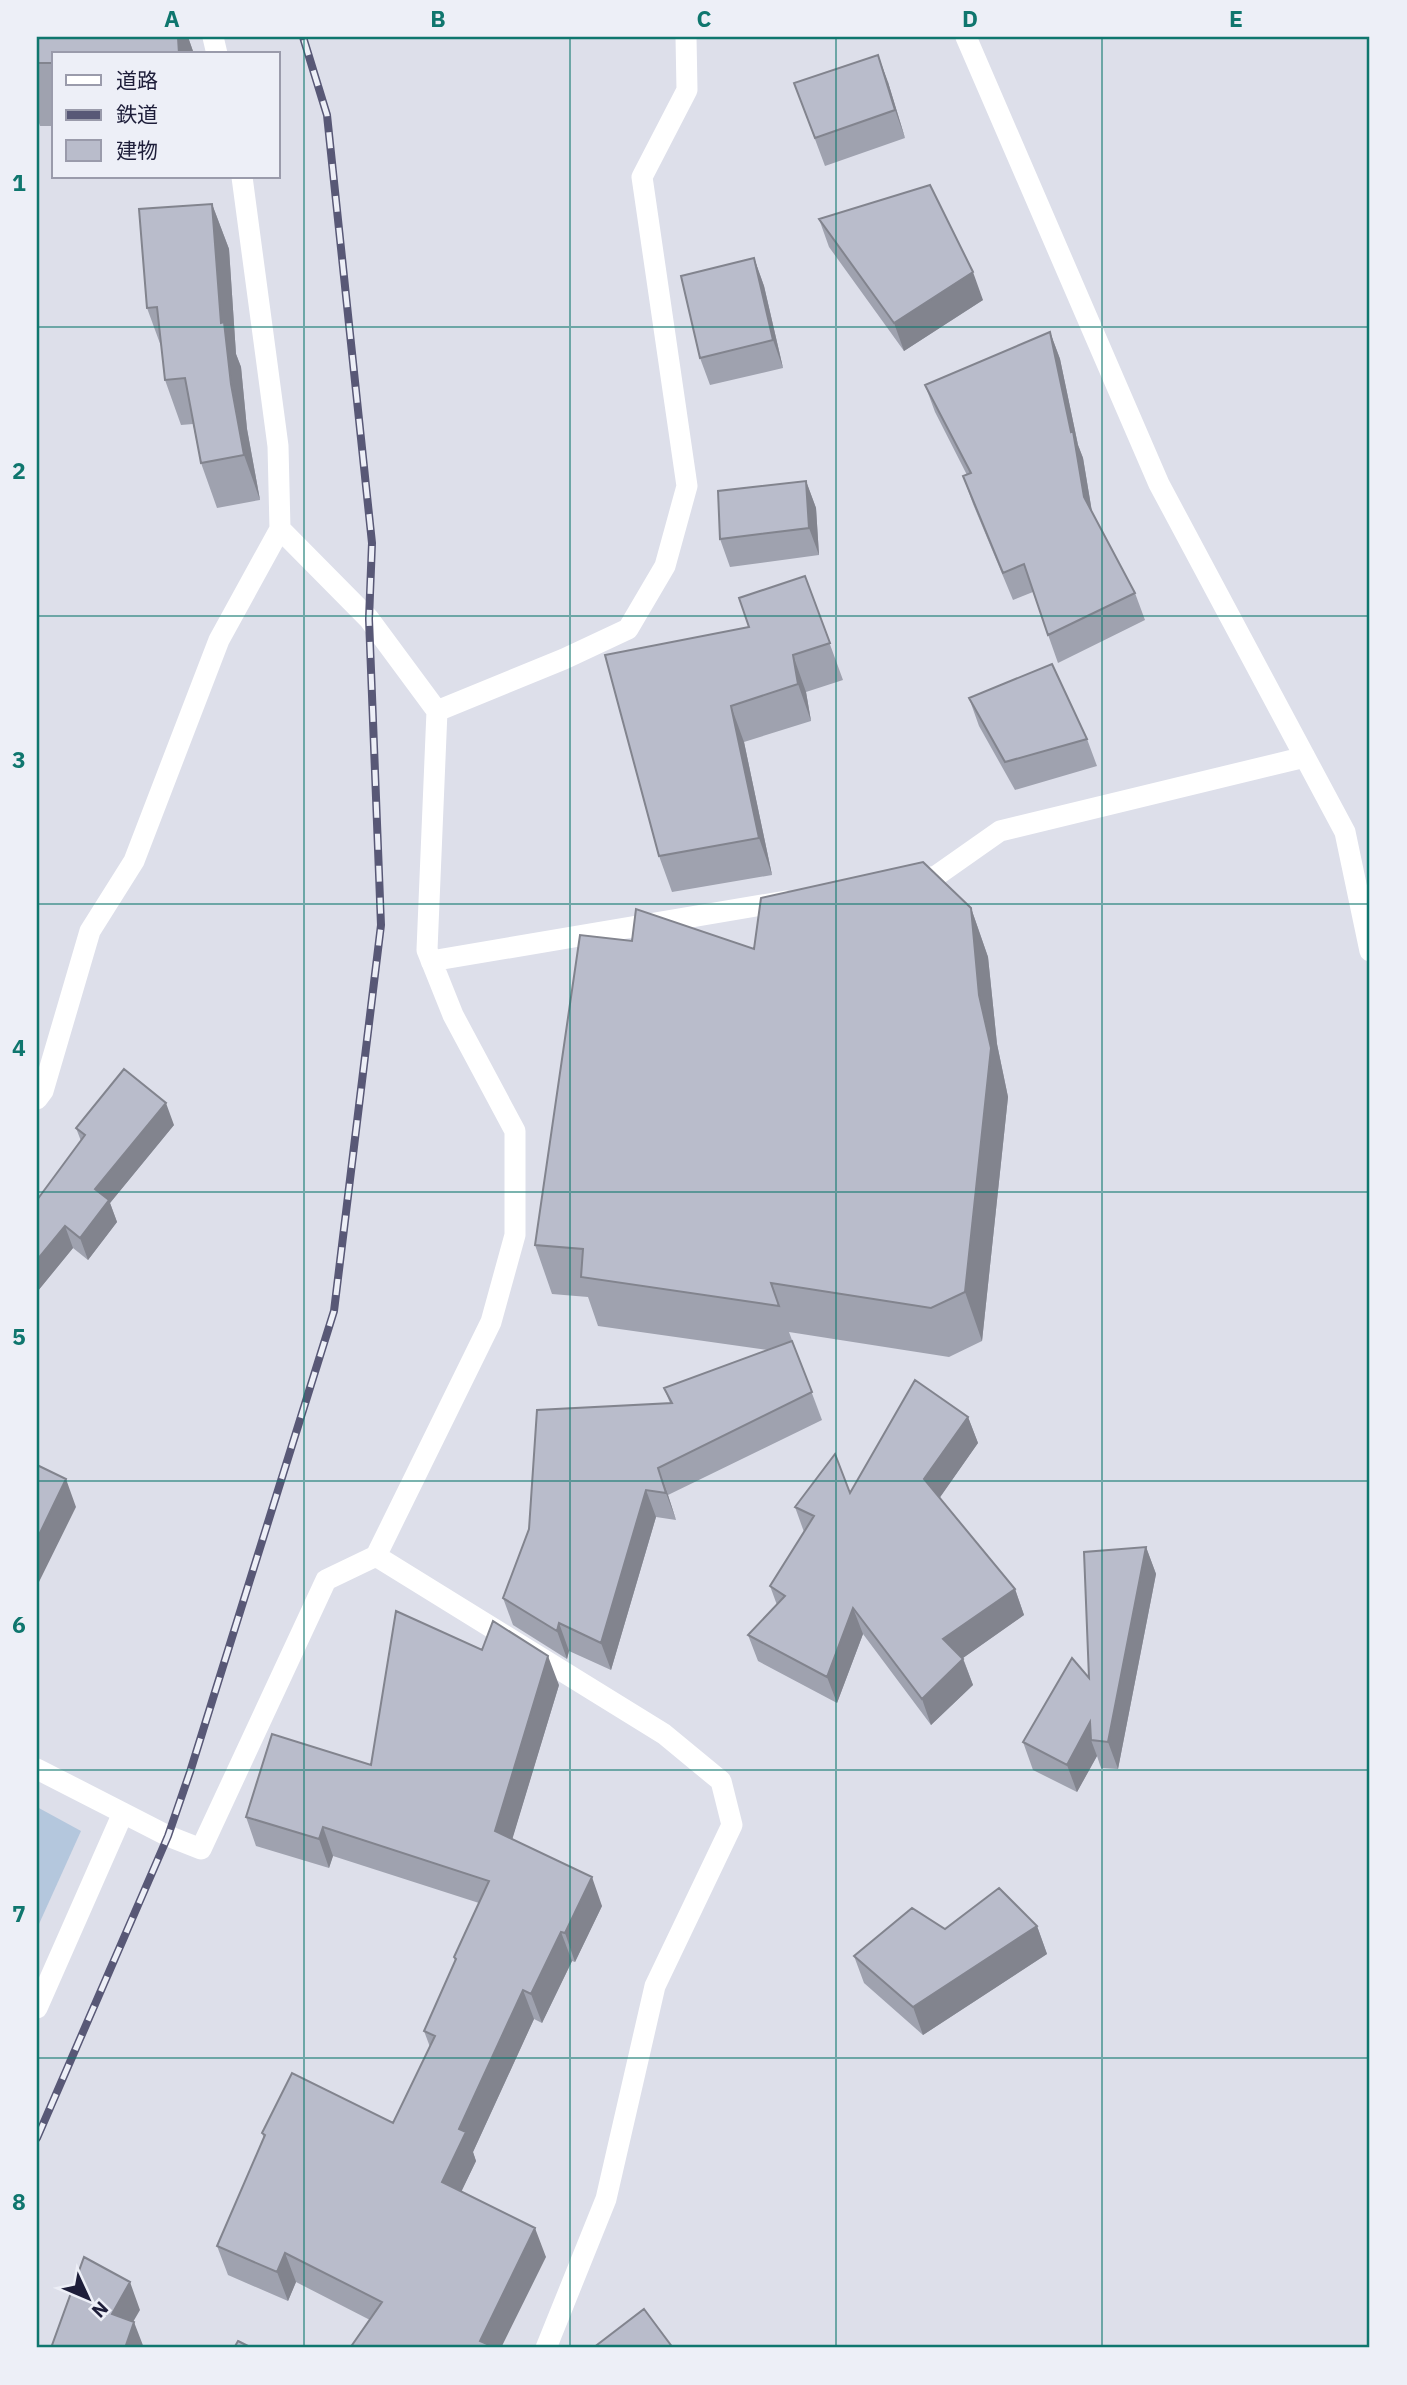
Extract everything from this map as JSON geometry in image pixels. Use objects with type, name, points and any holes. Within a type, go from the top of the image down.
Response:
[{"type":"street","points":[[437,711],[564,659],[628,629],[665,566],[687,486],[642,177],[687,90],[686,37]]},
{"type":"street","points":[[966,37],[1158,484],[1345,832],[1370,951]]},
{"type":"street","points":[[37,1099],[43,1091],[90,931],[134,861],[219,640],[280,529],[278,446],[242,178]]},
{"type":"street","points":[[37,1769],[168,1836],[201,1849],[326,1580],[376,1556],[491,1322],[515,1235],[515,1131],[453,1015],[427,950],[437,711],[369,619],[280,529]]},
{"type":"street","points":[[895,883],[936,876],[1000,831],[1305,757]]},
{"type":"street","points":[[431,961],[799,899]]},
{"type":"street","points":[[376,1556],[664,1734],[721,1781],[732,1825],[654,1986],[606,2199],[546,2348]]},
{"type":"street","points":[[37,2008],[123,1813]]},
{"type":"shaded area","points":[[37,1807],[81,1831],[39,1924],[37,1922]]},
{"type":"building","points":[[37,37],[178,37],[179,52],[52,52],[52,63],[37,63]]},
{"type":"building","points":[[878,55],[895,110],[815,138],[794,83]]},
{"type":"building","points":[[930,185],[973,272],[894,323],[819,219]]},
{"type":"building","points":[[212,204],[221,323],[224,322],[231,384],[244,455],[201,463],[185,378],[165,380],[157,307],[147,308],[139,209]]},
{"type":"building","points":[[754,258],[773,340],[700,358],[681,276]]},
{"type":"building","points":[[1050,332],[1071,432],[1073,431],[1084,497],[1135,593],[1048,635],[1024,564],[1003,573],[963,476],[971,473],[925,385]]},
{"type":"building","points":[[806,481],[809,528],[720,539],[718,491]]},
{"type":"building","points":[[805,576],[830,643],[793,655],[798,684],[731,706],[759,838],[659,856],[605,655],[749,627],[739,598]]},
{"type":"building","points":[[1052,664],[1087,739],[1005,762],[969,698]]},
{"type":"building","points":[[923,862],[971,908],[979,995],[991,1048],[965,1292],[931,1308],[771,1283],[779,1306],[581,1277],[583,1249],[535,1245],[580,935],[632,941],[636,909],[754,949],[761,898]]},
{"type":"building","points":[[124,1069],[166,1103],[95,1189],[109,1200],[80,1238],[65,1226],[37,1260],[37,1200],[85,1135],[76,1128]]},
{"type":"building","points":[[792,1341],[812,1392],[658,1468],[666,1493],[646,1490],[601,1643],[559,1623],[557,1631],[503,1598],[529,1529],[537,1410],[672,1403],[664,1388]]},
{"type":"building","points":[[915,1380],[968,1417],[924,1479],[1015,1589],[943,1639],[963,1659],[922,1699],[853,1608],[827,1677],[748,1635],[785,1596],[770,1586],[814,1516],[795,1507],[835,1454],[850,1493]]},
{"type":"building","points":[[37,1465],[66,1479],[37,1539]]},
{"type":"building","points":[[1146,1547],[1108,1742],[1091,1740],[1090,1722],[1067,1765],[1023,1742],[1072,1658],[1089,1678],[1084,1552]]},
{"type":"building","points":[[396,1611],[482,1650],[493,1621],[548,1656],[495,1831],[592,1877],[531,1994],[523,1990],[459,2129],[466,2132],[442,2182],[535,2228],[480,2341],[487,2344],[485,2348],[350,2348],[382,2302],[285,2253],[277,2272],[217,2246],[265,2135],[262,2133],[292,2073],[393,2123],[435,2036],[424,2031],[489,1881],[323,1827],[319,1839],[246,1817],[272,1734],[371,1765]]},
{"type":"building","points":[[999,1888],[1037,1926],[913,2007],[854,1956],[912,1908],[945,1929]]},
{"type":"building","points":[[84,2257],[130,2282],[112,2314],[134,2322],[125,2348],[51,2348]]},
{"type":"building","points":[[644,2309],[673,2348],[593,2348]]},
{"type":"building","points":[[238,2341],[252,2348],[234,2348]]},
{"type":"railway","points":[[37,2138],[168,1836],[334,1311],[381,925],[369,619],[372,543],[327,115],[303,37]]}]
